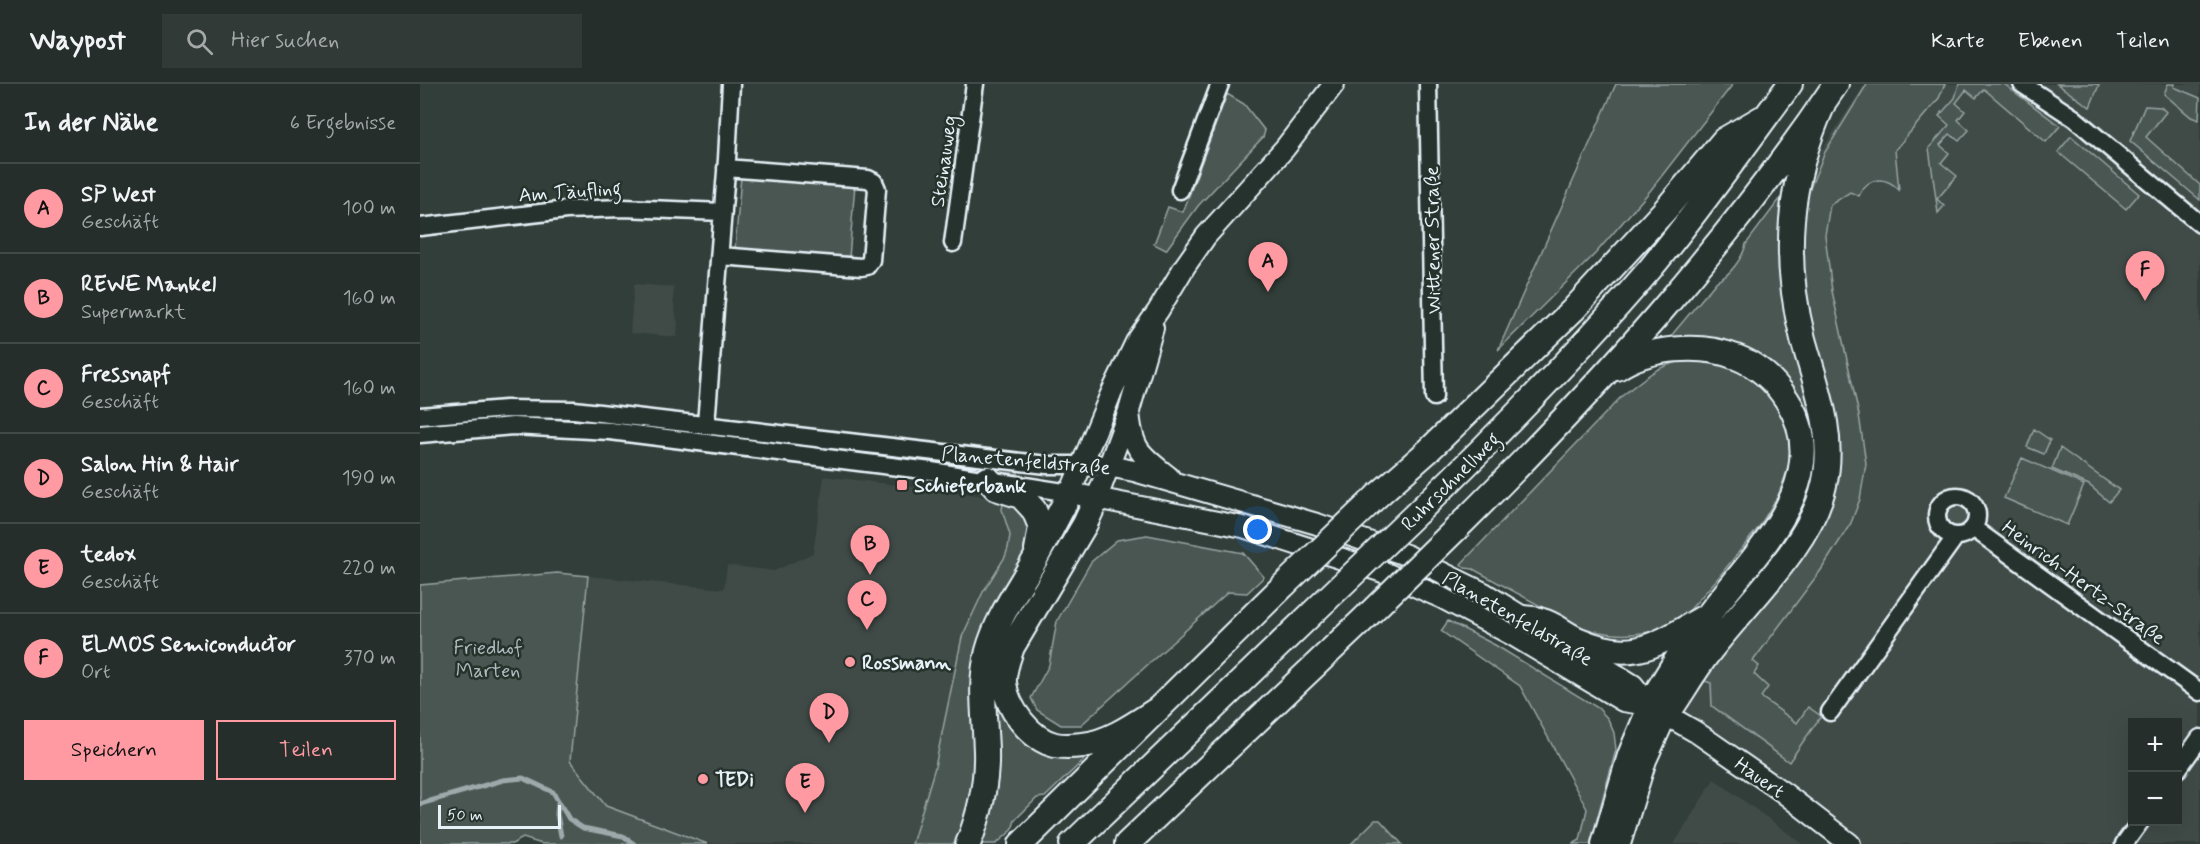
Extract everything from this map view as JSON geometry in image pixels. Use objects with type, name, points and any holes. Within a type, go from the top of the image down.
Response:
[{"type":"highway","name":"Ruhrschnellweg","points":[[1072,844],[1418,512],[1533,398],[1610,315],[1707,198],[1790,84]]},
{"type":"highway","name":"Ruhrschnellweg","points":[[1127,844],[1457,528],[1601,381],[1670,303],[1726,234],[1836,84]]},
{"type":"highway","points":[[1658,711],[1706,656],[1794,546],[1818,505],[1824,487],[1828,467],[1824,417],[1796,306],[1790,249],[1798,182],[1807,144],[1823,104]]},
{"type":"highway","points":[[1022,844],[1284,584],[1377,496],[1428,452],[1573,310],[1659,217],[1724,140],[1767,116]]},
{"type":"highway","points":[[1601,381],[1621,365],[1652,354],[1690,350],[1720,352],[1736,357],[1764,373],[1774,382],[1794,410],[1801,430],[1803,461],[1798,489],[1781,520],[1707,615],[1671,668],[1658,711]]},
{"type":"highway","points":[[988,479],[996,488],[1021,496],[1034,510],[1041,527],[1033,562]]},
{"type":"highway","points":[[968,844],[976,825],[985,776],[983,685],[988,651],[1002,614],[1070,493]]},
{"type":"highway","points":[[1096,498],[1085,524],[1012,647],[1006,664],[1004,683],[1014,711],[1038,736],[1054,745],[1086,745],[1131,726],[1158,709]]},
{"type":"highway","points":[[1524,618],[1543,621],[1577,640],[1599,648],[1631,651],[1647,649],[1661,643],[1707,615]]},
{"type":"main road","points":[[1070,493],[1110,396],[1136,342],[1185,266],[1206,236],[1276,158],[1334,84]]},
{"type":"main road","points":[[1096,498],[1129,411],[1158,311]]},
{"type":"main road","points":[[1129,411],[1130,429],[1136,447],[1144,457],[1176,483]]},
{"type":"main road","name":"Planetenfeldstraße","points":[[1081,465],[1107,466],[1176,483],[1317,524],[1406,555],[1484,593],[1633,685],[1658,711]]},
{"type":"main road","name":"Planetenfeldstraße","points":[[1070,493],[1243,527],[1383,572],[1483,619],[1623,701],[1658,711]]},
{"type":"main road","points":[[1602,844],[1628,755],[1658,711]]},
{"type":"main road","points":[[1620,844],[1646,760],[1658,711]]},
{"type":"main road","name":"Hauert","points":[[1658,711],[1689,728],[1773,785],[1850,844]]},
{"type":"street","points":[[705,424],[720,256],[731,84]]},
{"type":"street","name":"Steinauweg","points":[[952,243],[975,84]]},
{"type":"street","points":[[1180,190],[1220,84]]},
{"type":"street","name":"Wittener Straße","points":[[1428,84],[1434,397]]},
{"type":"street","points":[[2022,84],[2074,118],[2200,224]]},
{"type":"street","points":[[720,256],[867,266],[871,260],[877,189],[874,182],[868,179],[726,168]]},
{"type":"street","name":"Am Täufling","points":[[420,227],[566,210],[623,208],[723,212]]},
{"type":"street","name":"Planetenfeldstraße","points":[[420,416],[484,410],[540,408],[574,410],[1047,465],[1081,465]]},
{"type":"street","name":"Planetenfeldstraße","points":[[420,434],[513,426],[610,431],[931,471],[1070,493]]},
{"type":"street","name":"Heinrich-Hertz-Straße","points":[[1961,496],[1972,502],[1977,514],[1973,528],[1968,533],[1956,536],[1947,534],[1937,517],[1938,510],[1948,498],[1961,496]]},
{"type":"street","name":"Heinrich-Hertz-Straße","points":[[1973,528],[2200,692]]},
{"type":"street","name":"Heinrich-Hertz-Straße","points":[[1830,712],[1956,536]]},
{"type":"street","points":[[2182,764],[2200,738]]},
{"type":"street","points":[[2124,844],[2137,826]]},
{"type":"shaded area","points":[[1865,84],[2200,84],[2200,729],[2182,754],[2182,718],[2128,718],[2128,826],[2130,826],[2116,844],[1857,844],[1676,714],[1828,486],[1796,285],[1807,186],[1819,154]]},
{"type":"shaded area","points":[[634,284],[674,287],[677,337],[630,333]]},
{"type":"shaded area","points":[[824,476],[977,495],[1003,503],[1002,510],[1010,535],[1008,548],[1005,557],[983,592],[962,637],[935,767],[912,844],[712,844],[606,806],[570,761],[588,576],[724,589],[727,565],[774,571],[813,553]]},
{"type":"shaded area","points":[[2200,749],[2200,844],[2130,844],[2144,826],[2182,826],[2182,774]]},
{"type":"shaded area","points":[[1714,779],[1803,844],[1674,844]]},
{"type":"green space","points":[[1616,84],[1733,84],[1650,191],[1595,254],[1498,350]]},
{"type":"green space","points":[[1867,84],[1945,84],[1939,98],[1895,150],[1899,190],[1888,182],[1877,180],[1867,185],[1859,196],[1850,192],[1830,205],[1825,235],[1832,291],[1859,415],[1866,464],[1860,499],[1851,523],[1821,570],[1753,661],[1759,666],[1754,674],[1768,687],[1761,697],[1797,723],[1808,707],[1821,716],[1789,762],[1712,706],[1711,683],[1702,680],[1823,511],[1805,311],[1801,229],[1806,198],[1825,152]]},
{"type":"green space","points":[[1959,84],[2004,84],[2060,126],[2046,142],[1984,89],[1976,98],[1966,90],[1956,103],[1965,111],[1958,120],[1969,130],[1959,141],[1950,134],[1940,145],[1949,153],[1941,163],[1957,176],[1937,199],[1944,206],[1938,213],[1929,148],[1949,125],[1939,116],[1955,98]]},
{"type":"green space","points":[[2057,84],[2096,84],[2099,85],[2090,107]]},
{"type":"green space","points":[[2168,84],[2175,84],[2174,87],[2200,98],[2199,120],[2191,117],[2164,94]]},
{"type":"green space","points":[[1227,94],[1244,104],[1265,131],[1263,137],[1198,206],[1166,250],[1154,244],[1168,207],[1183,212]]},
{"type":"green space","points":[[2145,106],[2161,107],[2166,112],[2146,137],[2200,185],[2200,200],[2130,141]]},
{"type":"green space","points":[[2071,136],[2139,194],[2126,209],[2058,152]]},
{"type":"green space","points":[[1798,175],[1787,220],[1820,442],[1814,442],[1807,418],[1783,378],[1660,349],[1717,281],[1735,266],[1746,244]]},
{"type":"green space","points":[[741,176],[855,184],[849,258],[735,249]]},
{"type":"green space","points":[[1705,358],[1732,363],[1770,389],[1792,434],[1790,463],[1778,496],[1759,527],[1679,622],[1651,639],[1649,632],[1611,634],[1593,631],[1575,625],[1461,564],[1622,396],[1660,368],[1691,359]]},
{"type":"green space","points":[[2034,429],[2050,440],[2044,454],[2027,447]]},
{"type":"green space","points":[[2060,448],[2119,490],[2109,502],[2089,485],[2052,469]]},
{"type":"green space","points":[[885,451],[1018,467],[1018,474],[884,459]]},
{"type":"green space","points":[[2022,458],[2084,485],[2067,525],[2004,498]]},
{"type":"green space","points":[[1003,503],[1014,508],[1027,524],[1031,522],[1032,545],[1000,599],[975,789],[958,844],[912,844],[935,767],[962,637],[983,592],[1005,557],[1008,548],[1010,535],[1002,510]]},
{"type":"green space","points":[[1956,503],[1965,506],[1968,515],[1965,524],[1956,527],[1947,524],[1944,515],[1947,506]]},
{"type":"green space","points":[[1147,535],[1243,553],[1264,577],[1247,593],[1228,592],[1081,725],[1061,725],[1037,710],[1031,698],[1049,665],[1057,621],[1091,562],[1117,540]]},
{"type":"green space","name":"Friedhof Marten","points":[[557,573],[588,576],[570,761],[606,806],[708,844],[542,844],[523,838],[512,844],[420,844],[420,585]]},
{"type":"green space","points":[[1448,621],[1495,645],[1598,708],[1608,719],[1614,733],[1616,750],[1590,844],[1573,844],[1580,840],[1587,809],[1520,686],[1441,631]]},
{"type":"green space","points":[[989,682],[1009,722],[1092,752],[1045,797],[1037,798],[1015,820],[1012,830],[996,844],[976,844]]},
{"type":"green space","points":[[1375,820],[1380,820],[1402,844],[1351,844]]},
{"type":"waterway","points":[[420,804],[503,780],[523,778],[553,792],[569,819],[583,828],[623,836],[634,844]]},
{"type":"waterway","points":[[558,803],[557,814],[561,836]]},
{"type":"place","name":"SP West","points":[[1268,292]]},
{"type":"place","name":"ELMOS Semiconductor","points":[[2145,301]]},
{"type":"place","name":"Schieferbank","points":[[902,485]]},
{"type":"place","name":"REWE Mankel","points":[[870,575]]},
{"type":"place","name":"Fressnapf","points":[[867,630]]},
{"type":"place","name":"Rossmann","points":[[850,662]]},
{"type":"place","name":"Salon Hin & Hair","points":[[829,743]]},
{"type":"place","name":"TEDi","points":[[703,779]]},
{"type":"place","name":"tedox","points":[[805,813]]}]
